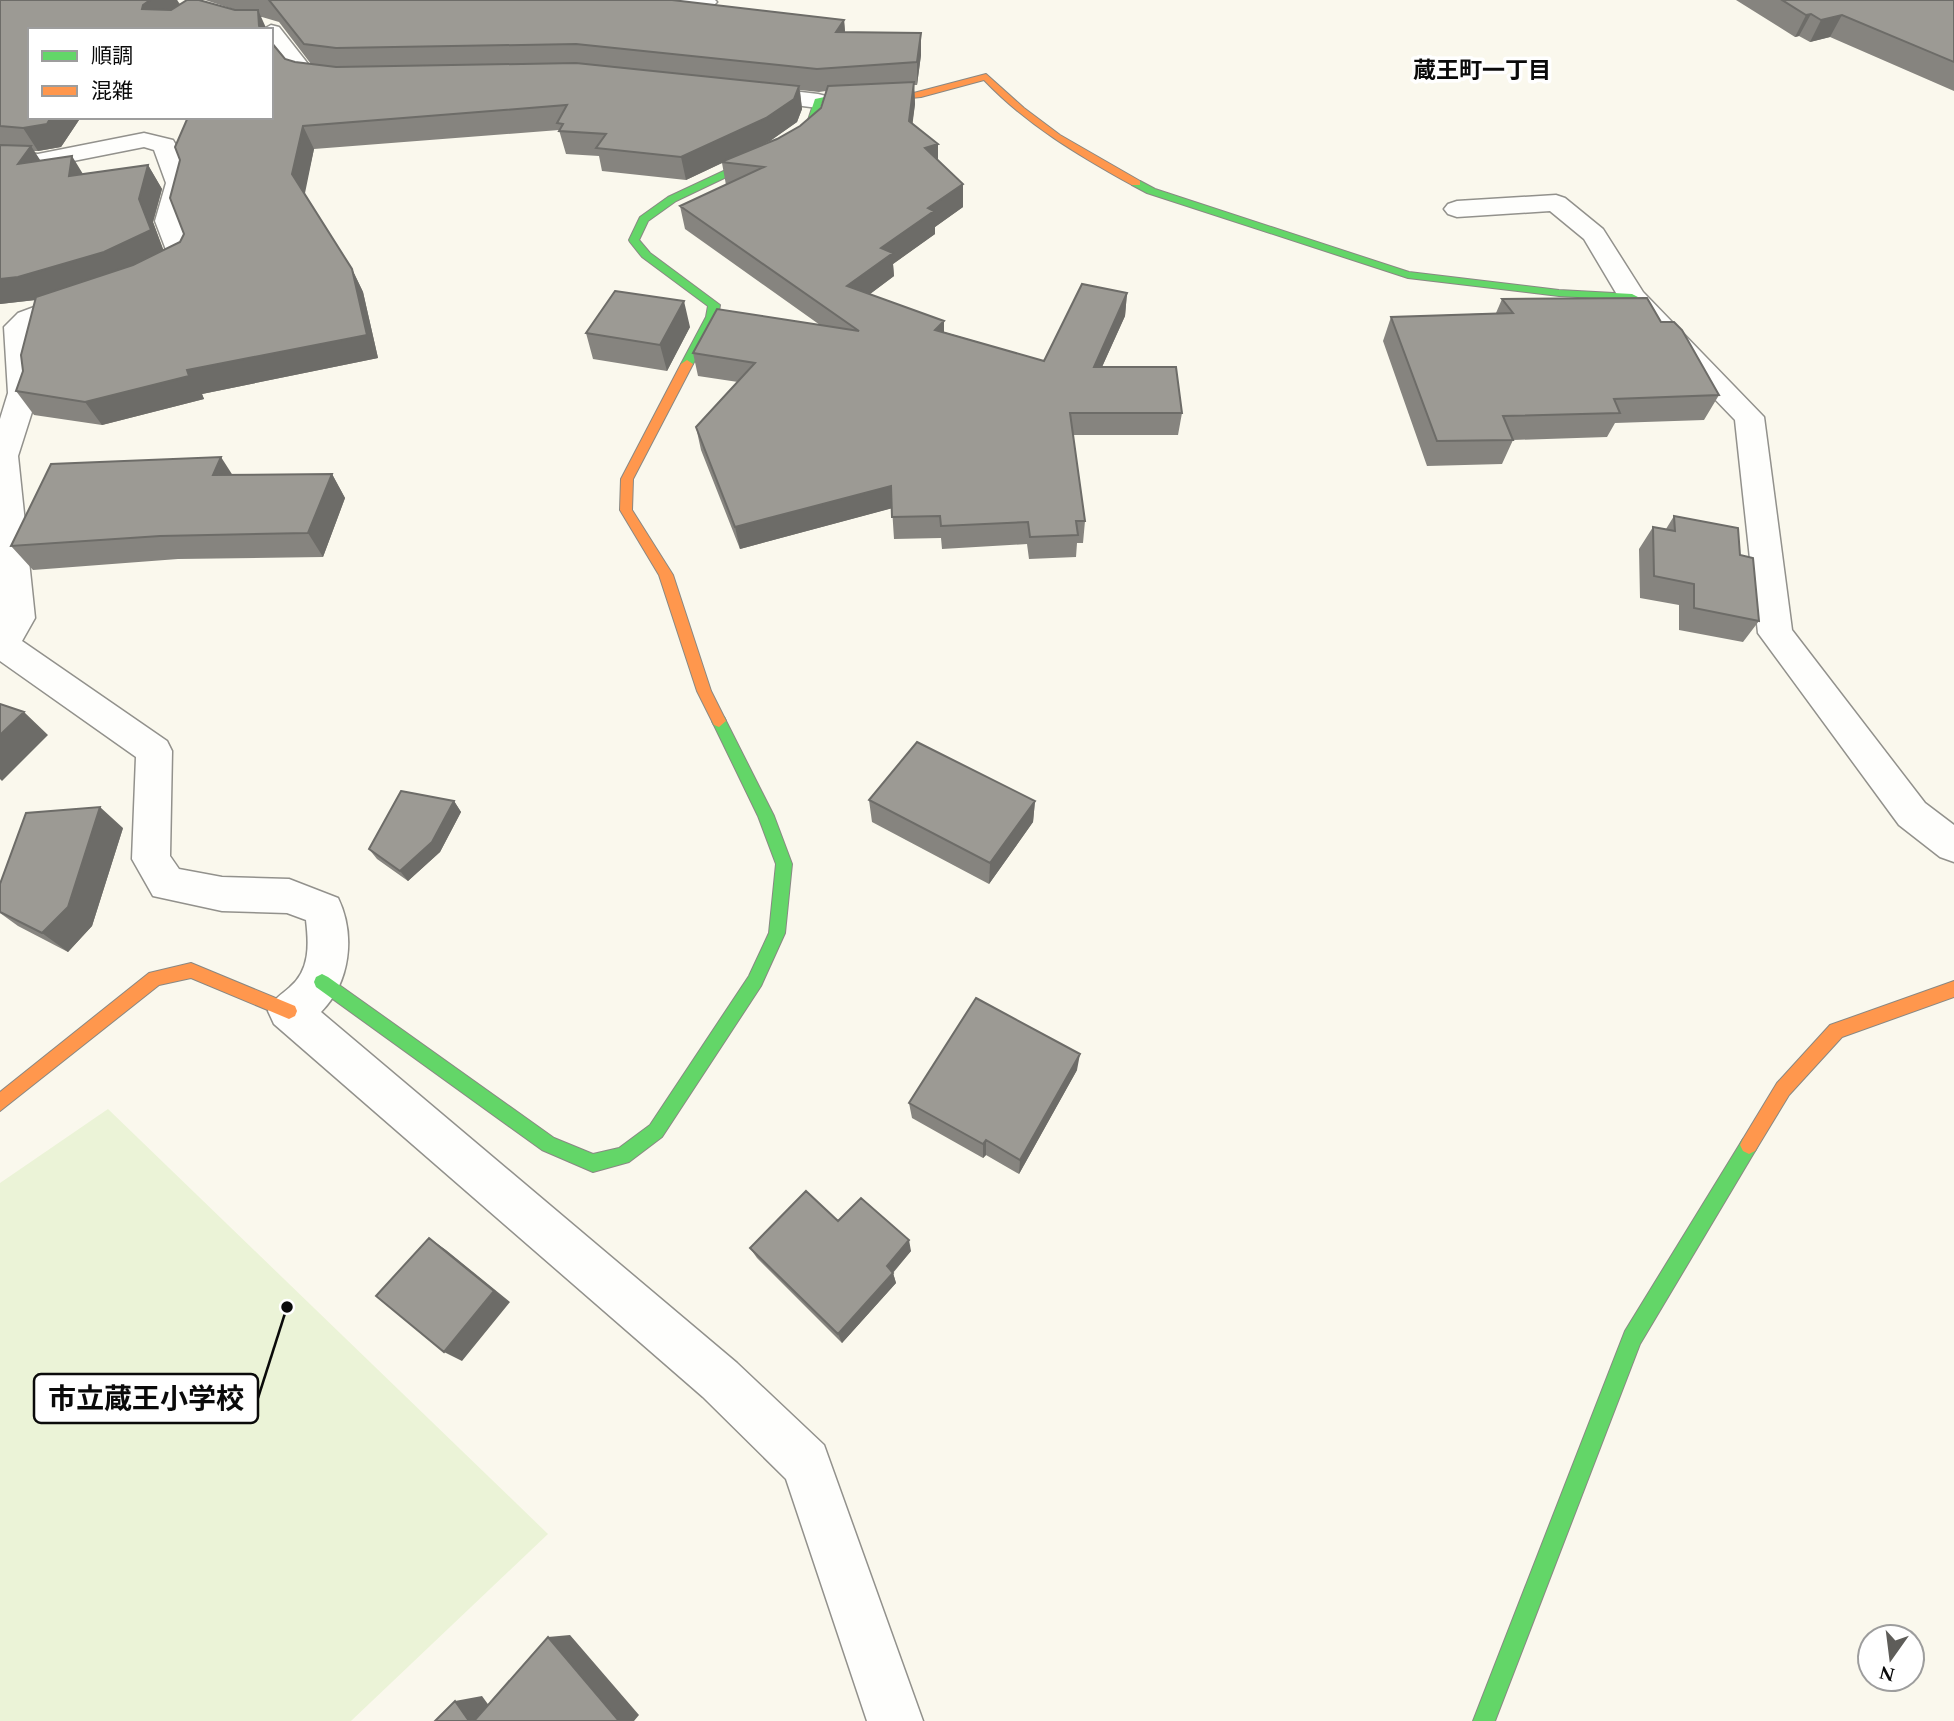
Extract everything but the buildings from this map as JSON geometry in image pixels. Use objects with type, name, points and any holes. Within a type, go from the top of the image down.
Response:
[{"type":"street","points":[[640,0],[706,2]]},
{"type":"street","points":[[247,23],[261,28]]},
{"type":"street","points":[[273,35],[305,75],[358,80]]},
{"type":"street","points":[[721,90],[818,100],[837,96],[925,94],[968,77],[986,77],[1013,106],[1065,145],[1151,191],[1408,275],[1559,293],[1632,296]]},
{"type":"street","points":[[0,1103],[155,978],[191,970],[306,996],[548,1144],[593,1163],[623,1156],[656,1131],[755,981],[776,933],[784,864],[766,816],[704,691],[666,575],[626,510],[627,479],[712,317],[714,305],[646,255],[634,240],[644,219],[672,200],[780,148],[810,127],[818,100]]},
{"type":"street","points":[[0,158],[38,161],[94,140],[144,140],[164,145],[178,183],[168,221],[182,258],[126,284]]},
{"type":"street","points":[[1457,209],[1556,203],[1594,234],[1632,296],[1749,417],[1775,634],[1912,814],[1954,846]]},
{"type":"street","points":[[99,292],[59,304],[18,327],[23,393],[3,456],[18,618],[2,643],[154,751],[151,859],[167,884],[222,894],[289,896],[324,910],[330,942],[306,996]]},
{"type":"street","points":[[0,317],[28,319]]},
{"type":"street","points":[[1485,1721],[1632,1338],[1783,1089],[1836,1031],[1954,989]]},
{"type":"street","points":[[306,996],[806,1463],[895,1721]]},
{"type":"green space","points":[[108,1109],[548,1534],[351,1721],[0,1721],[0,1183]]},
{"type":"traffic: fast","points":[[687,364],[712,317],[714,305],[646,255],[634,240],[644,219],[672,199],[780,148],[810,127],[818,101],[844,96],[911,95]]},
{"type":"traffic: fast","points":[[1136,183],[1151,191],[1408,275],[1559,293],[1632,297]]},
{"type":"traffic: fast","points":[[322,982],[548,1144],[593,1163],[623,1156],[656,1131],[755,981],[777,933],[784,864],[766,816],[719,721]]},
{"type":"traffic: fast","points":[[1484,1721],[1632,1338],[1749,1145]]},
{"type":"traffic: slow","points":[[911,95],[986,77],[1038,124],[1075,149],[1136,183]]},
{"type":"traffic: slow","points":[[687,364],[627,479],[626,510],[666,575],[704,691],[719,721]]},
{"type":"traffic: slow","points":[[0,1103],[155,978],[191,970],[289,1011]]},
{"type":"traffic: slow","points":[[1749,1145],[1783,1089],[1836,1031],[1954,989]]},
{"type":"place","name":"市立蔵王小学校","points":[[287,1307]]},
{"type":"district","name":"蔵王町一丁目","points":[[1482,70]]}]
